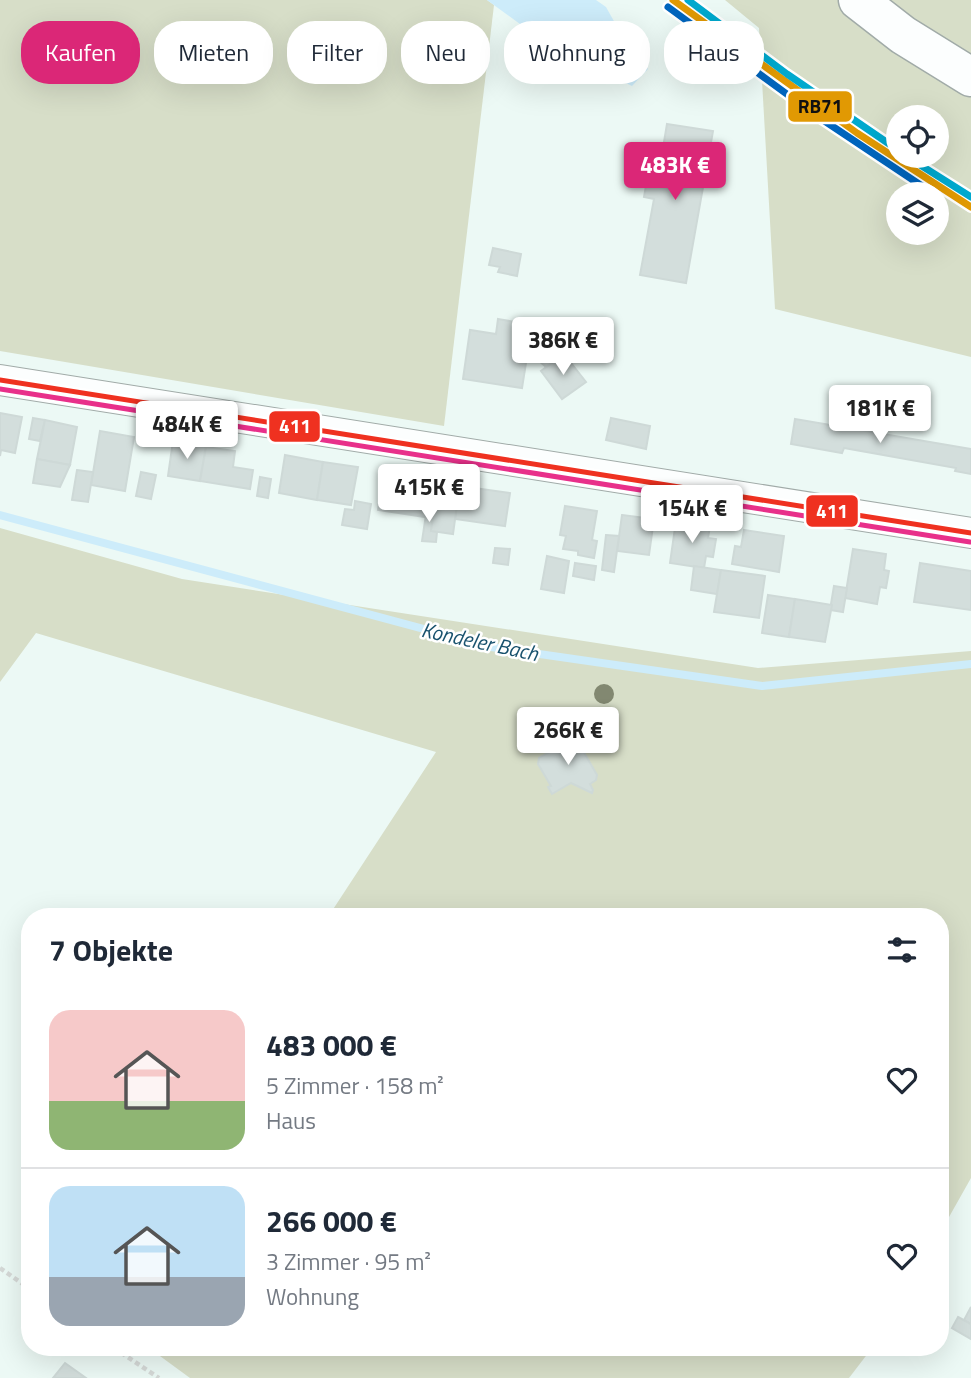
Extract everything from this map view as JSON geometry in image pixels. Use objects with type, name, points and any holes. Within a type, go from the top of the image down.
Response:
[{"type":"main road","points":[[858,0],[903,35],[971,77]]},
{"type":"street","points":[[0,380],[971,533]]},
{"type":"path","points":[[0,1268],[21,1283]]},
{"type":"path","points":[[126,1356],[159,1378]]},
{"type":"green space","points":[[0,0],[487,0],[494,5],[490,39],[490,21],[401,21],[401,84],[485,84],[444,426],[0,351]]},
{"type":"green space","points":[[725,0],[971,0],[971,357],[775,309],[762,84],[764,21],[750,21]]},
{"type":"green space","points":[[0,528],[182,579],[758,668],[971,651],[971,1178],[949,1217],[949,908],[334,908],[436,752],[36,633],[0,682]]},
{"type":"green space","points":[[160,1356],[866,1356],[849,1378],[190,1378]]},
{"type":"water","points":[[487,0],[596,0],[606,7],[614,21],[516,21]]},
{"type":"building","points":[[667,124],[713,131],[686,283],[640,275],[654,199],[644,197],[652,152],[662,154]]},
{"type":"building","points":[[493,248],[521,254],[517,276],[498,272],[500,267],[489,265]]},
{"type":"building","points":[[498,319],[532,325],[522,388],[463,379],[470,330],[496,334]]},
{"type":"building","points":[[529,343],[546,347],[558,359],[546,367],[538,360],[526,358]]},
{"type":"building","points":[[564,354],[586,382],[562,399],[541,371]]},
{"type":"building","points":[[0,413],[22,417],[15,453],[1,450],[0,456]]},
{"type":"building","points":[[33,418],[45,420],[40,441],[29,439]]},
{"type":"building","points":[[611,418],[650,426],[646,449],[606,440]]},
{"type":"building","points":[[795,419],[971,449],[971,474],[955,471],[956,468],[844,448],[842,453],[791,444]]},
{"type":"building","points":[[45,420],[77,427],[70,465],[37,459]]},
{"type":"building","points":[[100,431],[134,437],[125,491],[91,485]]},
{"type":"building","points":[[173,441],[206,447],[200,481],[168,476]]},
{"type":"building","points":[[206,447],[235,451],[233,467],[253,470],[250,489],[200,481]]},
{"type":"building","points":[[285,455],[323,462],[317,500],[279,493]]},
{"type":"building","points":[[37,459],[70,465],[60,487],[33,483]]},
{"type":"building","points":[[323,462],[358,467],[351,505],[317,500]]},
{"type":"building","points":[[77,470],[93,472],[88,502],[72,500]]},
{"type":"building","points":[[141,472],[156,475],[151,499],[136,496]]},
{"type":"building","points":[[383,476],[430,483],[425,517],[378,510]]},
{"type":"building","points":[[260,477],[271,479],[268,498],[257,496]]},
{"type":"building","points":[[460,486],[510,493],[505,526],[455,519]]},
{"type":"building","points":[[355,501],[371,504],[367,529],[342,525],[345,509],[354,510]]},
{"type":"building","points":[[428,501],[435,502],[431,531],[437,532],[436,542],[422,541]]},
{"type":"building","points":[[435,502],[457,505],[453,534],[431,531]]},
{"type":"building","points":[[565,506],[597,511],[592,540],[597,541],[594,558],[578,555],[578,551],[563,549],[566,536],[560,535]]},
{"type":"building","points":[[622,515],[654,519],[649,555],[617,551]]},
{"type":"building","points":[[676,521],[710,526],[708,538],[716,539],[713,557],[706,556],[704,568],[670,563]]},
{"type":"building","points":[[744,530],[784,536],[779,572],[732,564],[735,546],[741,547]]},
{"type":"building","points":[[606,535],[619,536],[614,572],[602,570]]},
{"type":"building","points":[[495,548],[510,549],[508,565],[493,563]]},
{"type":"building","points":[[853,549],[886,554],[884,570],[889,571],[886,588],[880,587],[877,604],[845,598]]},
{"type":"building","points":[[547,556],[569,561],[564,593],[541,589]]},
{"type":"building","points":[[575,563],[596,566],[594,580],[573,576]]},
{"type":"building","points":[[920,563],[971,571],[971,610],[914,602]]},
{"type":"building","points":[[694,566],[721,570],[717,594],[691,590]]},
{"type":"building","points":[[721,570],[765,576],[759,618],[714,612]]},
{"type":"building","points":[[834,586],[847,588],[843,612],[830,610]]},
{"type":"building","points":[[768,595],[795,599],[789,637],[762,633]]},
{"type":"building","points":[[795,599],[832,605],[825,642],[789,637]]},
{"type":"building","points":[[575,732],[582,735],[578,742],[597,775],[596,780],[590,784],[592,793],[571,783],[552,794],[548,787],[551,786],[538,764],[539,758],[571,740]]},
{"type":"building","points":[[971,1307],[971,1324],[964,1320]]},
{"type":"building","points":[[958,1317],[971,1324],[971,1339],[952,1328]]},
{"type":"building","points":[[65,1363],[86,1378],[53,1378]]},
{"type":"waterway","name":"Kondeler Bach","points":[[0,515],[491,647],[762,686],[971,664]]},
{"type":"transit line","name":"RB71","points":[[673,0],[857,133],[971,207]]},
{"type":"transit line","points":[[688,0],[787,74],[886,142]]},
{"type":"transit line","points":[[668,7],[814,114],[916,182]]},
{"type":"transit line","points":[[925,168],[971,197]]},
{"type":"transit line","name":"411","points":[[0,380],[971,533]]},
{"type":"transit line","points":[[0,389],[970,542]]}]
